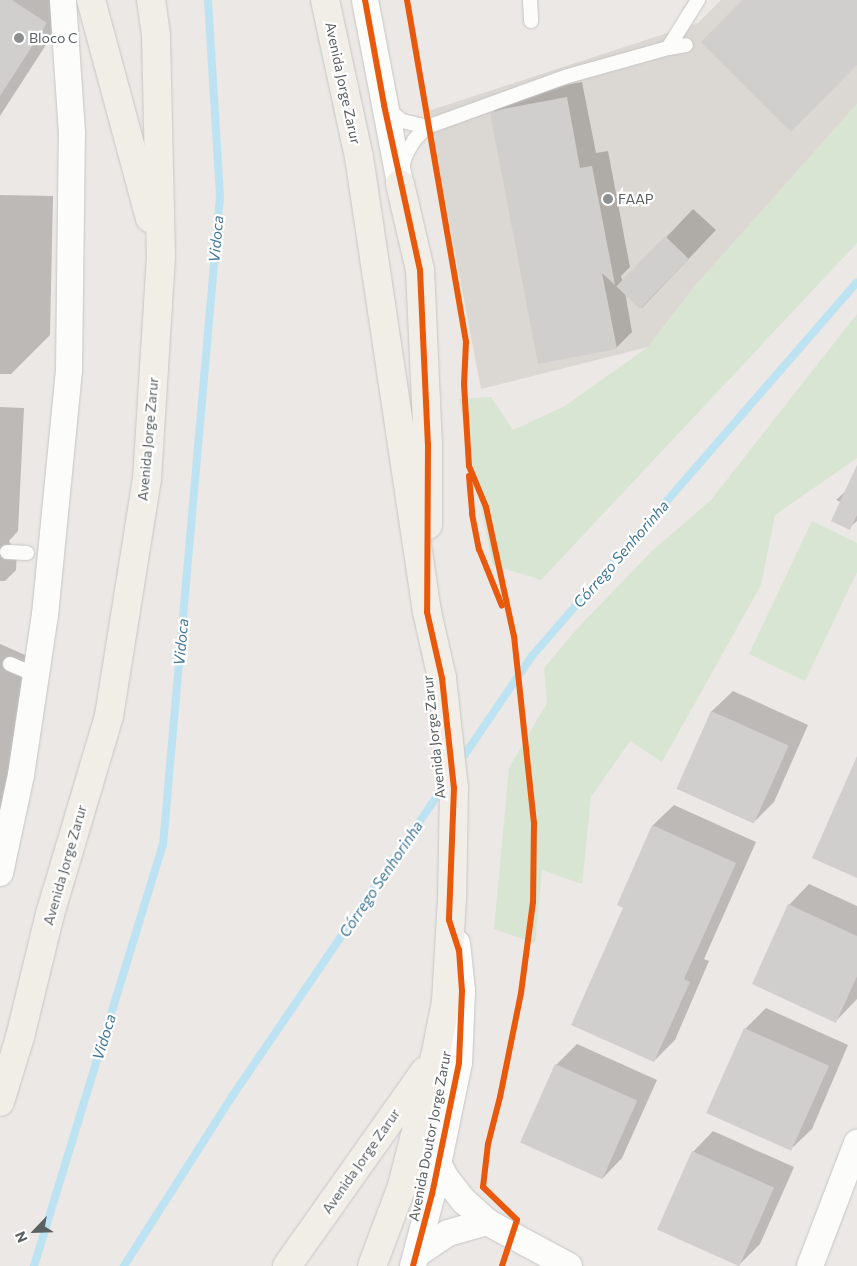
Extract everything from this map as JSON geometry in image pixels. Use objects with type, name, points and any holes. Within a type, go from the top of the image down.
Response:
[{"type":"main road","points":[[91,0],[160,256]]},
{"type":"main road","name":"Avenida Jorge Zarur","points":[[0,1102],[20,1037],[50,914],[109,716],[148,479],[160,256],[156,36],[151,0]]},
{"type":"main road","name":"Avenida Jorge Zarur","points":[[325,0],[358,157],[427,612],[442,678],[454,788],[446,1002],[436,1057],[401,1189],[372,1266]]},
{"type":"main road","points":[[400,184],[420,270],[428,444],[427,612]]},
{"type":"main road","name":"Avenida Jorge Zarur","points":[[287,1266],[436,1057]]},
{"type":"street","points":[[0,873],[21,774],[45,615],[69,370],[72,133],[63,0]]},
{"type":"street","points":[[365,0],[400,184]]},
{"type":"street","name":"Avenida Doutor Jorge Zarur","points":[[415,1260],[439,1165],[459,1063],[462,1022],[459,950],[450,909]]},
{"type":"street","points":[[810,1266],[857,1144]]},
{"type":"street","points":[[439,1165],[445,1177],[464,1202],[487,1222],[569,1266]]},
{"type":"street","points":[[415,1260],[448,1233],[487,1222]]},
{"type":"lane","points":[[530,0],[531,20]]},
{"type":"lane","points":[[668,48],[698,0]]},
{"type":"lane","points":[[400,184],[402,165],[406,154],[415,139],[427,127],[568,76],[668,48],[686,45]]},
{"type":"lane","points":[[384,105],[402,121],[427,127]]},
{"type":"lane","points":[[7,552],[27,553]]},
{"type":"lane","points":[[10,664],[36,675]]},
{"type":"shaded area","name":"FAAP","points":[[721,0],[857,0],[857,104],[694,287],[648,347],[481,389],[428,111],[698,23]]},
{"type":"green space","points":[[857,104],[857,243],[541,580],[493,565],[459,399],[491,397],[513,430],[565,406],[648,347],[694,287]]},
{"type":"green space","points":[[857,314],[857,458],[775,515],[761,585],[662,762],[630,741],[591,797],[582,884],[542,870],[535,943],[494,929],[509,768],[547,703],[544,668],[576,630],[652,551],[711,500]]},
{"type":"green space","points":[[812,521],[857,543],[857,572],[805,681],[749,654]]},
{"type":"building","name":"Bloco C","points":[[0,0],[12,0],[47,23],[0,96]]},
{"type":"building","points":[[742,0],[857,0],[857,65],[791,132],[701,42]]},
{"type":"building","points":[[567,97],[580,168],[592,166],[615,285],[602,273],[617,349],[538,364],[490,113]]},
{"type":"building","points":[[665,236],[689,259],[640,309],[616,286]]},
{"type":"building","points":[[857,465],[857,515],[850,530],[831,521]]},
{"type":"building","points":[[711,711],[789,746],[754,823],[676,789]]},
{"type":"building","points":[[857,756],[857,878],[812,858]]},
{"type":"building","points":[[652,825],[736,863],[684,979],[690,982],[654,1062],[571,1025],[623,908],[617,905]]},
{"type":"building","points":[[788,904],[857,936],[857,976],[836,1023],[752,984]]},
{"type":"building","points":[[744,1028],[829,1066],[791,1151],[706,1113]]},
{"type":"building","points":[[555,1064],[637,1101],[602,1179],[520,1143]]},
{"type":"building","points":[[692,1151],[774,1188],[739,1266],[657,1230]]},
{"type":"waterway","name":"Vidoca","points":[[34,1266],[163,845],[220,196],[208,0]]},
{"type":"waterway","name":"Córrego Senhorinha","points":[[459,763],[532,656],[857,282]]},
{"type":"waterway","name":"Córrego Senhorinha","points":[[124,1266],[233,1095],[446,783]]},
{"type":"cycle path","points":[[365,0],[384,105],[420,270],[428,444],[427,612],[442,678],[454,788],[449,920],[459,950],[462,991],[459,1063],[432,1194],[413,1266]]},
{"type":"cycle path","points":[[407,0],[466,342],[464,384],[469,466],[486,507],[514,636],[534,823],[533,902],[521,993],[500,1097],[488,1144],[483,1187],[517,1220],[502,1266]]},
{"type":"cycle path","points":[[469,476],[472,514],[479,549],[502,606]]},
{"type":"place","name":"Bloco C","points":[[19,38]]},
{"type":"place","name":"FAAP","points":[[608,199]]}]
